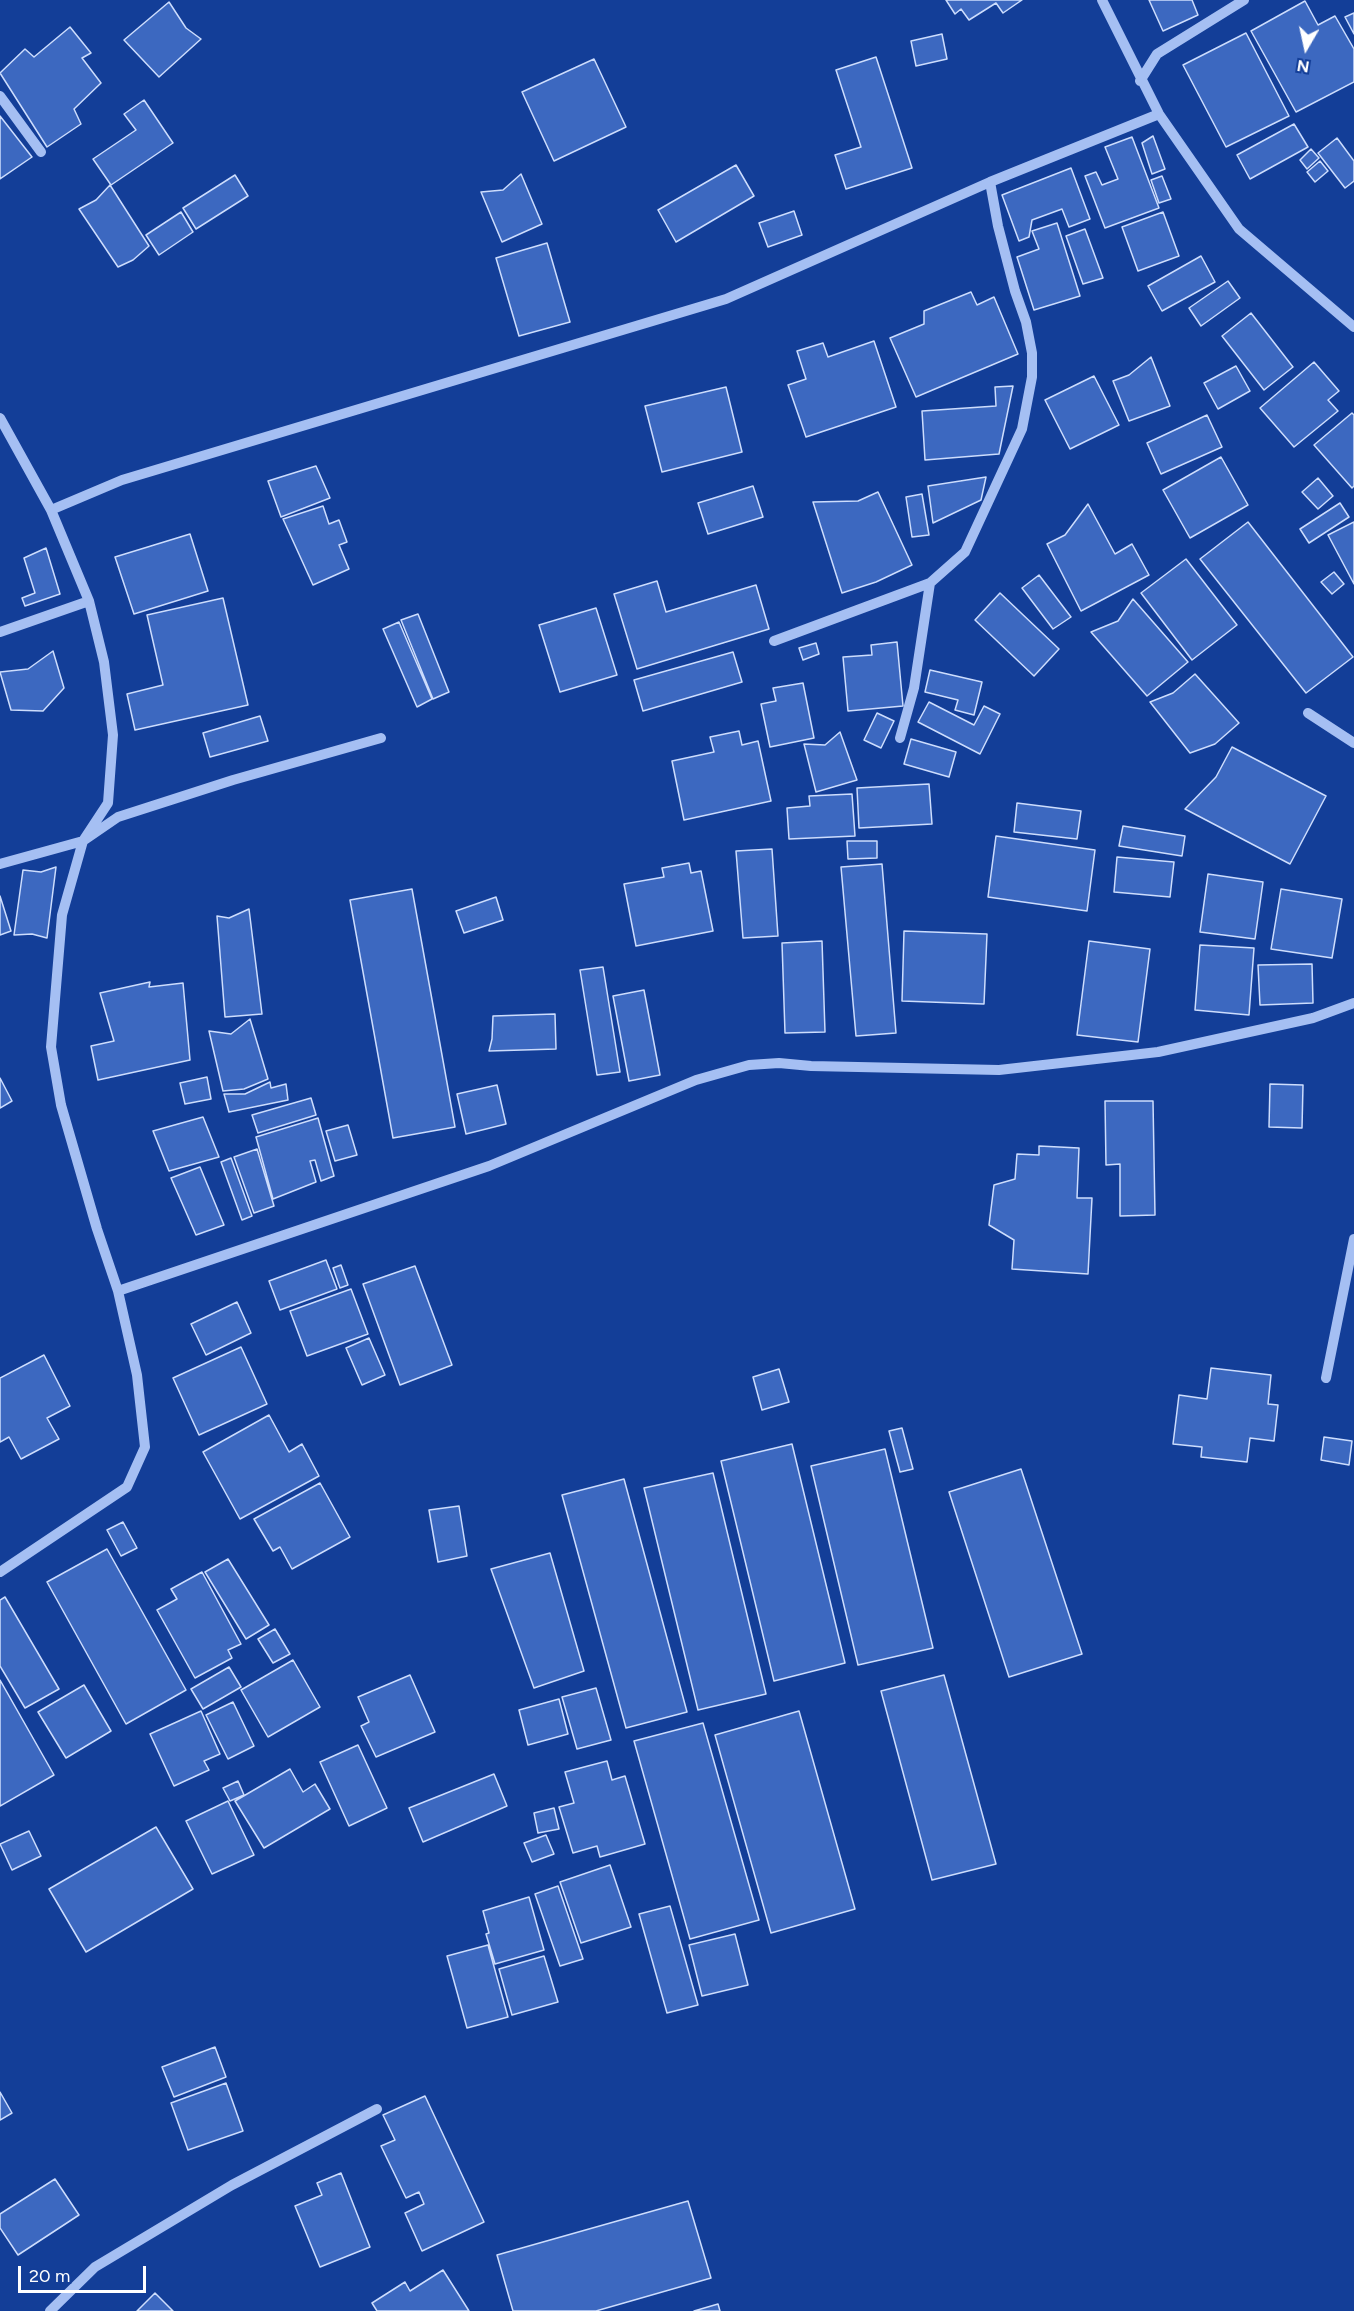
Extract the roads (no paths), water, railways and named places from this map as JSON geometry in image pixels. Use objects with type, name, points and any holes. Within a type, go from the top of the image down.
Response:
[{"type":"street","points":[[1102,0],[1140,81],[1159,114],[1239,229],[1354,327]]},
{"type":"street","points":[[1140,81],[1157,54],[1244,0]]},
{"type":"street","points":[[0,96],[41,152]]},
{"type":"street","points":[[51,510],[122,480],[726,299],[990,182],[1159,114]]},
{"type":"street","points":[[774,641],[930,583],[965,552],[1022,429],[1032,377],[1032,353],[1026,322],[1015,291],[998,226],[990,182]]},
{"type":"street","points":[[0,418],[51,510],[90,601],[104,662],[113,735],[108,803],[83,841],[62,915],[51,1047],[61,1105],[97,1229],[118,1291],[137,1375],[145,1447],[127,1487],[0,1572]]},
{"type":"street","points":[[900,738],[914,688],[930,583]]},
{"type":"street","points":[[0,632],[90,601]]},
{"type":"street","points":[[1308,713],[1354,743]]},
{"type":"street","points":[[0,864],[83,841],[118,817],[234,780],[381,738]]},
{"type":"street","points":[[118,1291],[489,1166],[696,1080],[749,1065],[778,1063],[811,1066],[999,1070],[1158,1052],[1313,1018],[1354,1003]]},
{"type":"street","points":[[1326,1378],[1354,1239]]},
{"type":"street","points":[[50,2311],[95,2267],[232,2185],[377,2109]]}]
